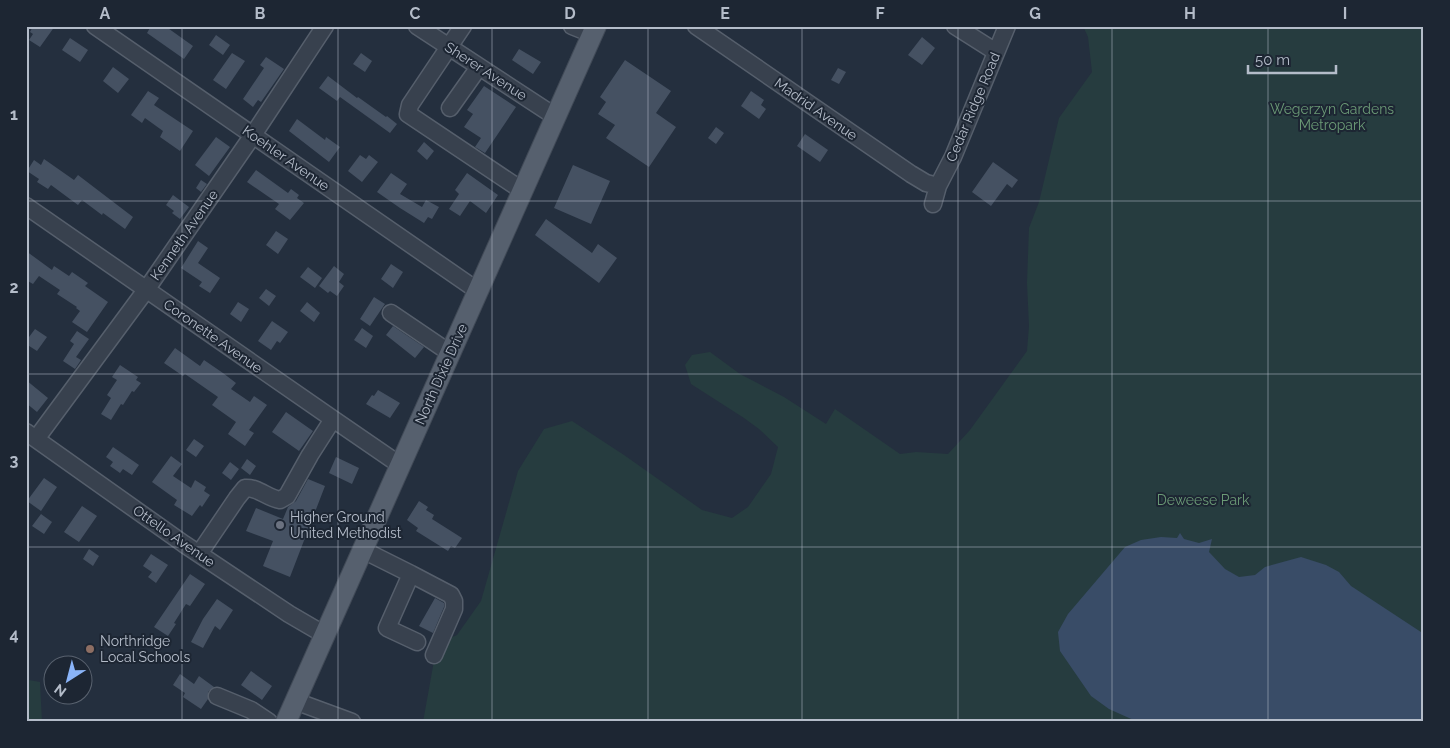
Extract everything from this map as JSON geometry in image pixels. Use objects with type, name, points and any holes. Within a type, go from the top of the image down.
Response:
[{"type":"main road","name":"North Dixie Drive","points":[[286,722],[594,30]]},
{"type":"street","name":"Koehler Avenue","points":[[95,26],[478,291]]},
{"type":"street","name":"Kenneth Avenue","points":[[31,436],[146,290],[253,135],[325,26]]},
{"type":"street","name":"Sherer Avenue","points":[[417,26],[556,117]]},
{"type":"street","points":[[464,26],[410,104],[408,114],[523,191]]},
{"type":"street","points":[[572,26],[594,30]]},
{"type":"street","name":"Madrid Avenue","points":[[696,26],[926,184],[938,186]]},
{"type":"street","points":[[955,26],[996,52]]},
{"type":"street","name":"Cedar Ridge Road","points":[[933,204],[938,186],[953,157],[1007,26]]},
{"type":"street","points":[[450,108],[478,67]]},
{"type":"street","name":"Coronette Avenue","points":[[26,206],[400,465]]},
{"type":"street","points":[[391,313],[450,353]]},
{"type":"street","points":[[199,554],[245,488],[252,488],[273,499],[280,500],[287,496],[333,419]]},
{"type":"street","name":"Ottello Avenue","points":[[31,436],[199,554],[289,614],[325,635]]},
{"type":"street","points":[[363,550],[451,595],[454,601],[454,609],[434,655]]},
{"type":"street","points":[[411,574],[388,628],[417,642]]},
{"type":"street","points":[[217,696],[251,710],[269,722]]},
{"type":"street","points":[[295,701],[352,722]]},
{"type":"green space","name":"Deweese Park","points":[[1083,26],[1424,26],[1424,722],[423,722],[437,644],[457,635],[481,601],[518,471],[544,429],[572,421],[702,510],[732,518],[748,507],[771,474],[778,447],[744,418],[691,384],[685,365],[692,355],[710,352],[740,374],[784,397],[826,424],[835,409],[900,454],[916,452],[948,454],[970,430],[1027,351],[1029,326],[1027,283],[1029,228],[1039,202],[1059,118],[1092,72],[1088,37]]},
{"type":"green space","points":[[29,680],[40,682],[42,722],[26,722],[26,686]]},
{"type":"water","points":[[1180,533],[1184,539],[1199,543],[1212,539],[1209,552],[1225,569],[1239,577],[1255,575],[1265,567],[1301,557],[1326,565],[1339,572],[1351,586],[1424,634],[1424,722],[1138,722],[1109,709],[1091,696],[1060,651],[1058,632],[1068,614],[1125,547],[1141,540],[1161,537],[1177,538]]},
{"type":"building","points":[[33,26],[55,26],[40,47],[29,40],[33,34],[30,32]]},
{"type":"building","points":[[151,26],[165,26],[193,46],[184,59],[147,33]]},
{"type":"building","points":[[216,35],[230,45],[223,55],[209,45]]},
{"type":"building","points":[[922,37],[935,48],[922,65],[908,55]]},
{"type":"building","points":[[70,38],[88,50],[80,62],[62,50]]},
{"type":"building","points":[[519,49],[541,62],[533,74],[512,60]]},
{"type":"building","points":[[232,53],[245,61],[226,89],[213,80]]},
{"type":"building","points":[[361,53],[372,61],[365,72],[353,64]]},
{"type":"building","points":[[266,57],[284,69],[261,102],[258,100],[253,107],[243,99],[264,68],[260,65]]},
{"type":"building","points":[[625,60],[671,91],[656,113],[676,127],[649,167],[606,138],[615,125],[598,114],[606,102],[600,97]]},
{"type":"building","points":[[113,67],[129,79],[118,93],[103,81]]},
{"type":"building","points":[[838,68],[846,72],[839,84],[831,80]]},
{"type":"building","points":[[328,76],[397,124],[390,133],[340,97],[337,101],[319,88]]},
{"type":"building","points":[[484,86],[516,107],[485,153],[475,147],[481,138],[464,127],[473,114],[467,110]]},
{"type":"building","points":[[148,91],[159,98],[154,105],[193,131],[180,151],[160,137],[163,131],[145,118],[142,123],[131,115]]},
{"type":"building","points":[[751,91],[764,100],[761,105],[766,109],[759,119],[741,106]]},
{"type":"building","points":[[297,119],[325,140],[326,137],[340,147],[329,162],[289,131]]},
{"type":"building","points":[[716,127],[724,133],[716,144],[708,138]]},
{"type":"building","points":[[805,134],[828,150],[820,162],[797,146]]},
{"type":"building","points":[[216,137],[230,147],[209,176],[195,165]]},
{"type":"building","points":[[424,142],[434,151],[427,160],[417,151]]},
{"type":"building","points":[[360,155],[366,159],[369,155],[378,162],[362,182],[348,171]]},
{"type":"building","points":[[44,159],[74,180],[78,175],[133,217],[125,229],[82,200],[78,205],[51,185],[48,189],[37,182],[39,179],[27,171],[34,160],[41,165]]},
{"type":"building","points":[[993,162],[1018,180],[1012,188],[1007,184],[991,206],[972,192]]},
{"type":"building","points":[[573,165],[610,181],[591,224],[554,208]]},
{"type":"building","points":[[256,170],[288,193],[291,189],[299,195],[297,198],[304,203],[290,220],[275,209],[279,204],[247,182]]},
{"type":"building","points":[[391,173],[407,184],[400,194],[422,207],[426,200],[439,207],[432,219],[428,217],[424,223],[377,192]]},
{"type":"building","points":[[467,173],[498,195],[486,213],[470,201],[460,216],[449,209],[459,194],[455,190]]},
{"type":"building","points":[[201,180],[207,184],[201,192],[196,188]]},
{"type":"building","points":[[173,195],[189,207],[180,219],[166,205]]},
{"type":"building","points":[[546,219],[592,253],[598,244],[617,258],[599,283],[535,235]]},
{"type":"building","points":[[276,231],[288,239],[278,254],[266,245]]},
{"type":"building","points":[[198,241],[208,248],[198,263],[220,278],[210,293],[199,286],[202,282],[181,268]]},
{"type":"building","points":[[26,251],[52,270],[54,266],[69,276],[72,272],[88,283],[85,286],[108,302],[87,332],[72,322],[80,311],[57,294],[60,290],[39,276],[33,284],[26,280]]},
{"type":"building","points":[[391,264],[403,272],[393,288],[381,279]]},
{"type":"building","points":[[334,266],[344,274],[339,282],[344,286],[337,296],[330,291],[328,293],[319,286]]},
{"type":"building","points":[[308,267],[322,278],[315,288],[300,277]]},
{"type":"building","points":[[266,289],[276,296],[269,306],[259,298]]},
{"type":"building","points":[[374,297],[385,304],[370,326],[360,319]]},
{"type":"building","points":[[238,302],[249,309],[241,322],[230,314]]},
{"type":"building","points":[[307,302],[320,313],[314,322],[300,311]]},
{"type":"building","points":[[272,321],[288,332],[280,343],[277,341],[271,350],[258,341]]},
{"type":"building","points":[[393,326],[424,347],[415,358],[386,335]]},
{"type":"building","points":[[362,328],[373,336],[366,348],[354,340]]},
{"type":"building","points":[[35,329],[47,337],[37,351],[26,344],[26,341]]},
{"type":"building","points":[[77,331],[89,339],[76,357],[81,360],[75,369],[63,361],[74,344],[70,341]]},
{"type":"building","points":[[175,348],[200,366],[204,360],[223,373],[236,383],[231,389],[250,402],[254,396],[267,405],[249,430],[254,433],[245,446],[228,434],[236,422],[212,405],[218,397],[185,374],[183,376],[164,363]]},
{"type":"building","points":[[120,365],[138,377],[136,380],[141,383],[134,392],[132,391],[123,405],[121,404],[111,420],[101,414],[111,398],[107,395],[117,380],[112,377]]},
{"type":"building","points":[[26,380],[48,398],[37,412],[26,403]]},
{"type":"building","points":[[378,390],[400,403],[390,418],[366,404]]},
{"type":"building","points":[[286,412],[313,431],[299,451],[272,432]]},
{"type":"building","points":[[194,439],[204,446],[196,457],[186,450]]},
{"type":"building","points":[[113,447],[139,465],[132,475],[123,469],[120,473],[110,466],[113,462],[106,457]]},
{"type":"building","points":[[171,456],[182,464],[173,476],[191,488],[195,480],[206,487],[204,491],[210,495],[202,507],[200,505],[192,516],[174,505],[177,500],[152,482]]},
{"type":"building","points":[[336,457],[359,468],[352,484],[329,473]]},
{"type":"building","points":[[247,459],[256,466],[250,475],[241,468]]},
{"type":"building","points":[[230,462],[239,469],[231,480],[222,473]]},
{"type":"building","points":[[44,478],[57,487],[41,511],[27,501]]},
{"type":"building","name":"Higher Ground United Methodist","points":[[308,479],[325,486],[290,577],[263,566],[273,541],[246,531],[256,508],[283,519],[288,507],[296,501]]},
{"type":"building","points":[[419,501],[428,507],[426,510],[434,515],[432,519],[462,538],[455,548],[451,546],[448,551],[416,531],[418,528],[407,520]]},
{"type":"building","points":[[82,506],[97,516],[79,542],[64,532]]},
{"type":"building","points":[[41,514],[52,522],[44,534],[32,526]]},
{"type":"building","points":[[89,549],[99,556],[93,566],[83,559]]},
{"type":"building","points":[[151,554],[168,565],[156,583],[148,577],[152,572],[143,566]]},
{"type":"building","points":[[190,574],[205,584],[190,606],[186,604],[168,636],[154,627]]},
{"type":"building","points":[[435,598],[444,603],[444,607],[433,633],[419,626]]},
{"type":"building","points":[[217,599],[233,610],[220,630],[215,626],[203,648],[191,642],[203,619]]},
{"type":"building","points":[[251,671],[272,686],[262,700],[241,685]]},
{"type":"building","points":[[180,674],[194,684],[199,676],[214,687],[208,692],[208,699],[201,709],[183,697],[185,693],[173,685]]},
{"type":"place","name":"Higher Ground United Methodist","points":[[280,525]]},
{"type":"place","name":"Northridge Local Schools","points":[[90,649]]},
{"type":"park label","name":"Wegerzyn Gardens Metropark","points":[[1332,118]]}]
